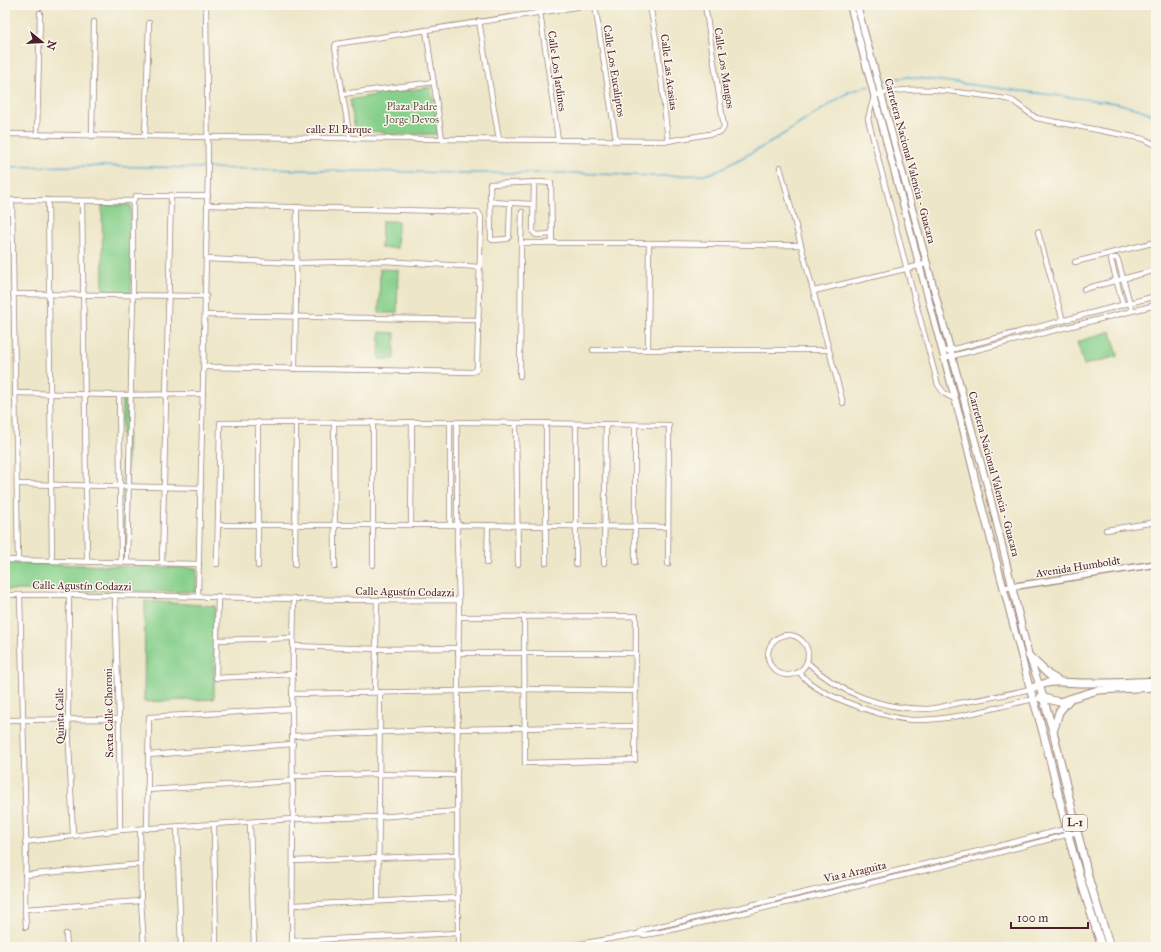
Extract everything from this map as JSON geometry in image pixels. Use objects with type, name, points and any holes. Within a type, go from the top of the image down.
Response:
[{"type":"main road","name":"Carretera Nacional Valencia - Guacara","points":[[850,5],[874,80],[880,90],[944,358],[1030,689],[1053,768],[1068,831],[1102,947]]},
{"type":"main road","name":"Carretera Nacional Valencia - Guacara","points":[[857,5],[874,80],[872,88],[874,96],[923,265],[934,286],[989,493],[1029,656],[1044,698],[1089,880],[1110,947]]},
{"type":"main road","points":[[1029,656],[1049,675],[1059,681]]},
{"type":"main road","points":[[1030,689],[1039,684],[1059,681],[1090,683],[1156,681]]},
{"type":"main road","points":[[1034,700],[1044,698],[1059,702],[1098,690],[1156,687]]},
{"type":"main road","points":[[1053,731],[1059,712],[1065,703],[1072,697]]},
{"type":"street","points":[[198,596],[208,205],[206,5]]},
{"type":"street","name":"Calle Los Jardines","points":[[539,5],[537,12],[558,140]]},
{"type":"street","points":[[350,139],[335,47],[336,44],[589,5]]},
{"type":"street","name":"Calle Los Eucaliptos","points":[[595,5],[616,140]]},
{"type":"street","name":"Calle Las Acasias","points":[[650,5],[658,51],[668,141]]},
{"type":"street","name":"Calle Los Mangos","points":[[705,5],[724,126],[721,132]]},
{"type":"street","points":[[37,135],[40,13]]},
{"type":"street","points":[[92,136],[94,22]]},
{"type":"street","points":[[479,22],[499,140]]},
{"type":"street","points":[[145,136],[149,23]]},
{"type":"street","points":[[426,30],[442,139]]},
{"type":"street","points":[[343,94],[434,82]]},
{"type":"street","points":[[955,399],[944,394],[938,385],[906,268],[868,119],[874,96],[880,90],[913,89],[962,93],[1011,100],[1036,118],[1144,139],[1156,145]]},
{"type":"street","name":"calle El Parque","points":[[5,134],[208,138],[668,141],[721,132]]},
{"type":"street","points":[[780,166],[843,403]]},
{"type":"street","points":[[534,182],[534,234],[552,234]]},
{"type":"street","points":[[510,203],[509,237],[507,239],[491,239],[490,185],[534,182],[549,182],[552,184],[552,243]]},
{"type":"street","points":[[162,563],[171,195]]},
{"type":"street","points":[[127,562],[133,295],[133,201],[136,196],[208,196]]},
{"type":"street","points":[[18,560],[12,200],[133,201]]},
{"type":"street","points":[[48,200],[52,560]]},
{"type":"street","points":[[82,200],[87,561]]},
{"type":"street","points":[[491,202],[533,204]]},
{"type":"street","points":[[204,367],[472,372],[477,368],[479,320],[481,217],[478,212],[208,205]]},
{"type":"street","points":[[295,369],[297,207]]},
{"type":"street","points":[[520,376],[522,212]]},
{"type":"street","points":[[1038,232],[1063,321]]},
{"type":"street","points":[[1075,262],[1156,242]]},
{"type":"street","points":[[521,243],[697,243],[770,246],[801,245]]},
{"type":"street","points":[[648,350],[649,243]]},
{"type":"street","points":[[1123,305],[1111,259],[1112,258],[1117,258],[1132,311]]},
{"type":"street","points":[[206,259],[296,263],[384,261],[480,267]]},
{"type":"street","points":[[814,291],[923,265]]},
{"type":"street","points":[[1084,289],[1156,270]]},
{"type":"street","points":[[14,294],[206,296]]},
{"type":"street","points":[[943,352],[1156,296]]},
{"type":"street","points":[[944,358],[1156,305]]},
{"type":"street","points":[[205,315],[479,320]]},
{"type":"street","points":[[594,350],[829,350]]},
{"type":"street","points":[[15,393],[85,395],[203,394]]},
{"type":"street","points":[[119,395],[121,562]]},
{"type":"street","points":[[217,564],[220,422],[457,422],[669,425],[668,564]]},
{"type":"street","points":[[258,422],[258,566]]},
{"type":"street","points":[[295,565],[296,422]]},
{"type":"street","points":[[334,422],[335,567]]},
{"type":"street","points":[[373,422],[374,565]]},
{"type":"street","points":[[412,422],[412,525]]},
{"type":"street","points":[[450,422],[450,525]]},
{"type":"street","points":[[457,422],[459,600]]},
{"type":"street","points":[[516,423],[518,564]]},
{"type":"street","points":[[546,423],[546,563]]},
{"type":"street","points":[[576,424],[576,564]]},
{"type":"street","points":[[604,563],[606,424]]},
{"type":"street","points":[[635,425],[635,562]]},
{"type":"street","points":[[17,484],[201,488]]},
{"type":"street","points":[[1106,530],[1155,522],[1156,536]]},
{"type":"street","points":[[218,525],[668,527]]},
{"type":"street","points":[[487,563],[488,526]]},
{"type":"street","points":[[5,560],[199,564]]},
{"type":"street","name":"Avenida Humboldt","points":[[1004,588],[1156,564]]},
{"type":"street","name":"Calle Agustín Codazzi","points":[[5,595],[218,596],[377,600],[459,600],[457,775],[458,947]]},
{"type":"street","points":[[20,595],[26,927]]},
{"type":"street","name":"Quinta Calle","points":[[69,595],[68,720],[73,836]]},
{"type":"street","name":"Sexta Calle Choroni","points":[[115,596],[119,719],[120,830]]},
{"type":"street","points":[[218,596],[216,678],[293,674]]},
{"type":"street","points":[[292,947],[292,694],[294,598]]},
{"type":"street","points":[[377,600],[377,692],[380,733],[378,900]]},
{"type":"street","points":[[459,617],[524,616],[636,616],[635,760],[525,763],[523,653],[524,616]]},
{"type":"street","points":[[790,634],[797,636],[803,640],[807,647],[809,654],[807,662],[799,672],[792,675],[784,675],[777,672],[768,660],[770,645],[775,639],[782,635],[790,634]]},
{"type":"street","points":[[217,640],[293,638]]},
{"type":"street","points":[[293,646],[523,653],[636,653]]},
{"type":"street","points":[[807,662],[819,673],[843,689],[865,699],[892,706],[927,709],[1030,689]]},
{"type":"street","points":[[799,672],[810,683],[851,704],[884,715],[915,720],[952,717],[1034,700]]},
{"type":"street","points":[[292,694],[459,692],[524,689],[636,691]]},
{"type":"street","points":[[147,829],[149,718],[292,709]]},
{"type":"street","points":[[5,720],[119,719]]},
{"type":"street","points":[[292,736],[458,729],[635,726]]},
{"type":"street","points":[[148,754],[293,744]]},
{"type":"street","points":[[148,790],[379,774],[457,775]]},
{"type":"street","points":[[25,842],[120,830],[250,823],[293,819],[378,817],[457,812]]},
{"type":"street","points":[[250,823],[254,947]]},
{"type":"street","points":[[214,825],[216,947]]},
{"type":"street","points":[[177,827],[181,947]]},
{"type":"street","points":[[140,829],[141,901],[144,947]]},
{"type":"street","name":"Via a Araguita","points":[[563,947],[638,934],[643,930],[680,921],[1077,829]]},
{"type":"street","points":[[293,861],[457,855]]},
{"type":"street","points":[[25,875],[141,864]]},
{"type":"street","points":[[292,905],[378,900],[457,898]]},
{"type":"street","points":[[25,909],[141,901]]},
{"type":"street","points":[[292,941],[458,933]]},
{"type":"street","points":[[66,934],[67,947]]},
{"type":"green space","name":"Plaza Padre Jorge Devos","points":[[431,87],[439,132],[438,134],[385,135],[384,132],[358,131],[355,129],[350,100]]},
{"type":"green space","points":[[102,205],[131,205],[131,293],[103,292]]},
{"type":"green space","points":[[382,221],[398,221],[397,248],[381,248]]},
{"type":"green space","points":[[380,269],[398,270],[397,313],[379,313]]},
{"type":"green space","points":[[1111,331],[1118,356],[1084,365],[1077,342]]},
{"type":"green space","points":[[380,332],[395,333],[394,359],[379,359]]},
{"type":"green space","points":[[122,398],[128,398],[127,484],[122,484]]},
{"type":"green space","points":[[122,489],[126,489],[125,559],[123,559]]},
{"type":"green space","points":[[5,563],[197,568],[196,592],[5,590]]},
{"type":"green space","points":[[145,601],[215,606],[214,699],[144,702]]},
{"type":"waterway","points":[[880,83],[893,79],[909,77],[1116,103],[1142,110],[1156,116]]},
{"type":"waterway","points":[[5,167],[93,166],[462,173],[570,173],[656,176],[704,175],[715,172],[768,144],[849,92],[869,86]]}]
